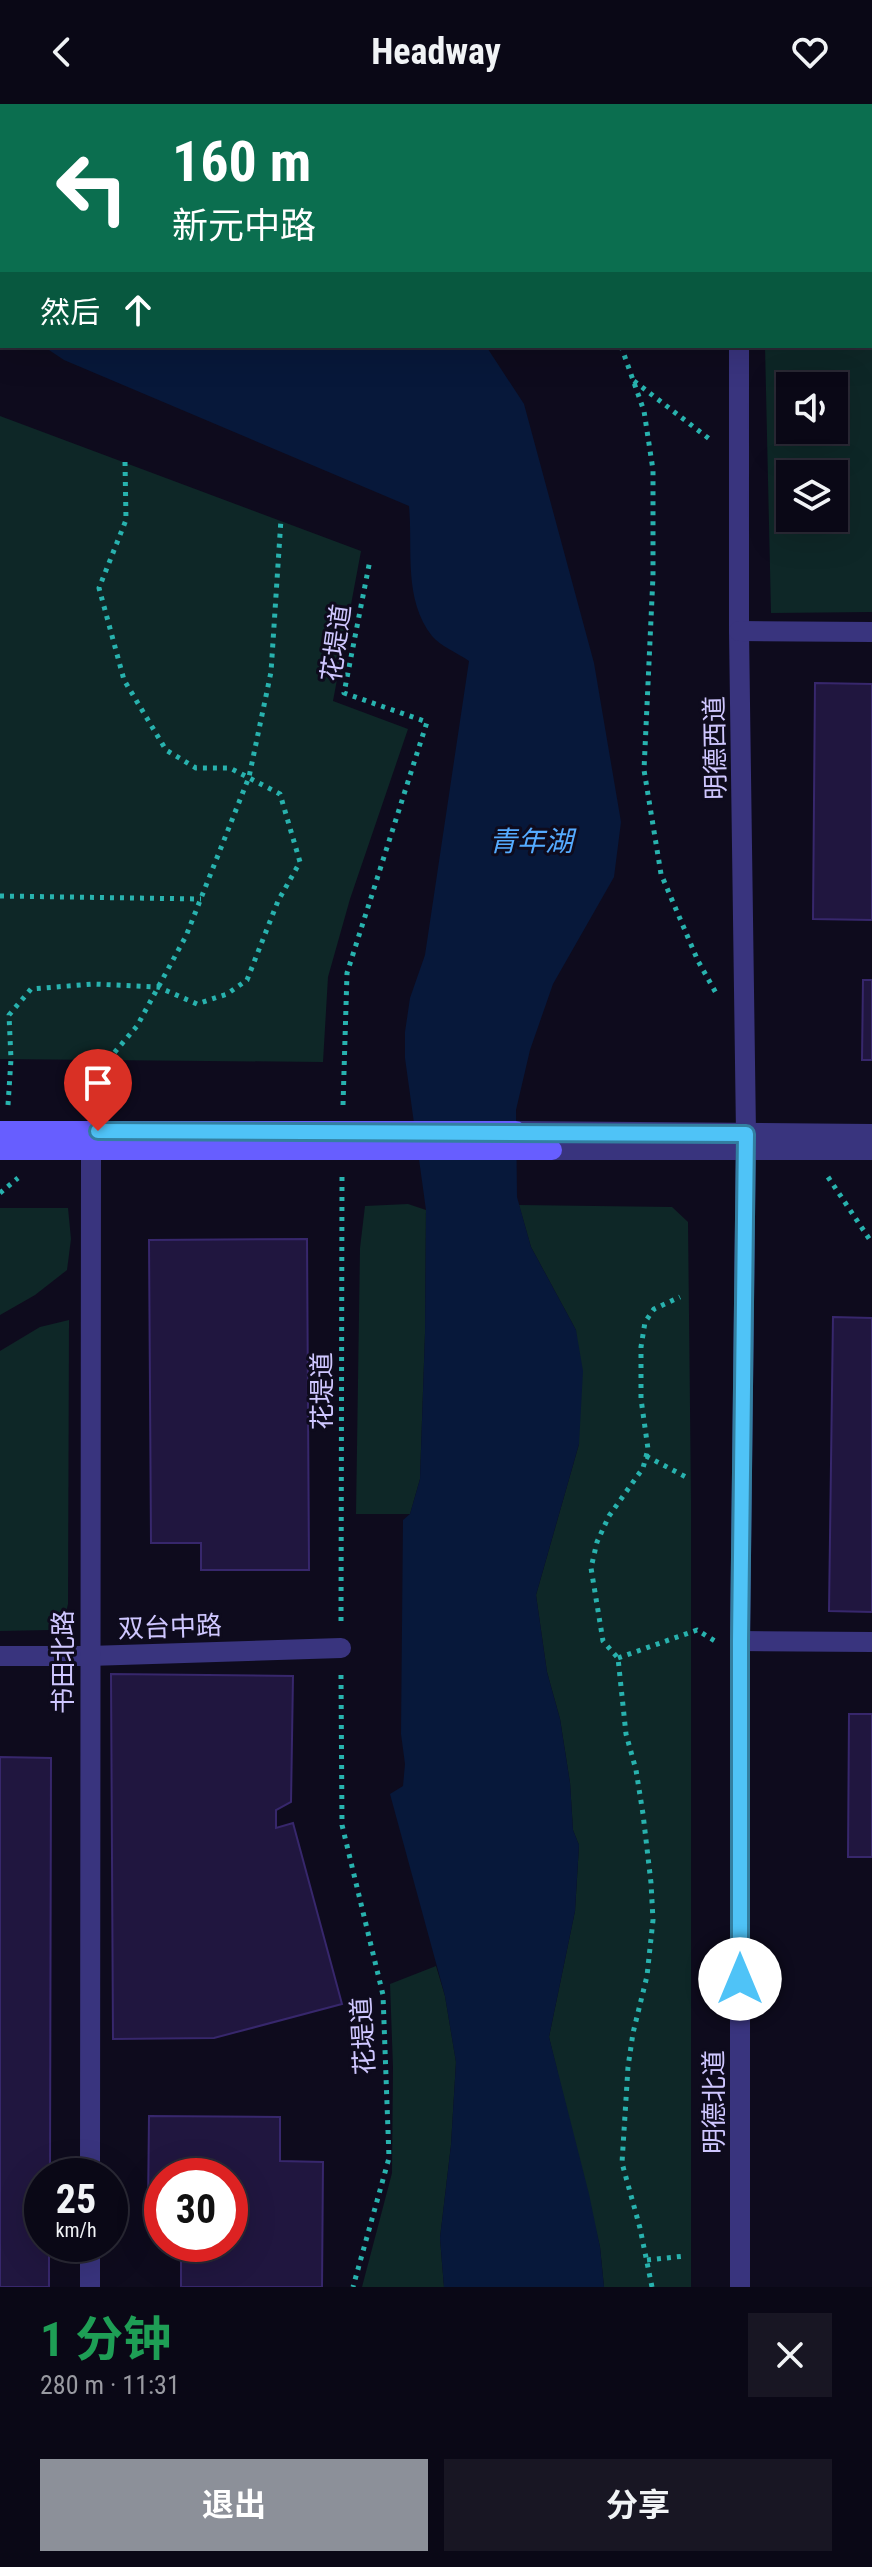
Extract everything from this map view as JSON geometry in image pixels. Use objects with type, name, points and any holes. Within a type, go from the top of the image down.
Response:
[{"type":"street","name":"明德西道","points":[[739,348],[739,631],[746,1142]]},
{"type":"street","points":[[739,631],[872,632]]},
{"type":"street","points":[[2,1137],[91,1149],[342,1140],[415,1132],[516,1131],[746,1142],[810,1150],[872,1150]]},
{"type":"street","points":[[2,1137],[342,1140],[377,1149],[552,1150],[872,1134]]},
{"type":"street","name":"明德北道","points":[[740,2287],[740,1641],[746,1142]]},
{"type":"street","name":"书田北路","points":[[90,2158],[91,1149]]},
{"type":"street","points":[[740,1641],[872,1642]]},
{"type":"street","name":"双台中路","points":[[0,1656],[341,1648]]},
{"type":"street","points":[[90,2262],[90,2287]]},
{"type":"path","points":[[622,348],[644,411],[653,470],[653,576],[644,770],[661,874],[698,961],[718,997]]},
{"type":"path","points":[[633,380],[741,463]]},
{"type":"path","points":[[2,1137],[11,1059],[9,1015],[31,989],[93,984],[158,987],[197,1004],[227,994],[247,980],[278,901],[300,862],[280,794],[230,768],[196,768],[166,750],[124,680],[99,588],[126,520],[125,462]]},
{"type":"path","points":[[108,1060],[137,1026],[186,936],[249,777],[271,672],[281,519]]},
{"type":"path","name":"花堤道","points":[[353,2287],[389,2158],[383,1995],[342,1825],[342,1140],[347,973],[427,722],[344,693],[370,560]]},
{"type":"path","points":[[0,896],[201,899]]},
{"type":"path","points":[[810,1150],[872,1243]]},
{"type":"path","points":[[652,2287],[622,2163],[622,2149],[628,2067],[647,1976],[652,1908],[643,1814],[626,1734],[618,1658],[603,1641],[591,1568],[597,1542],[609,1516],[638,1476],[648,1449],[641,1371],[645,1322],[654,1309],[680,1297]]},
{"type":"path","points":[[646,1456],[686,1477]]},
{"type":"path","points":[[618,1658],[697,1630],[713,1641],[740,1641]]},
{"type":"path","points":[[647,2260],[685,2256]]},
{"type":"green space","points":[[765,348],[872,348],[872,612],[771,613]]},
{"type":"green space","points":[[0,416],[361,551],[333,701],[408,729],[350,899],[328,977],[323,1062],[0,1059]]},
{"type":"green space","points":[[408,1204],[426,1210],[420,1479],[410,1514],[356,1514],[360,1248],[365,1206]]},
{"type":"green space","points":[[519,1205],[672,1207],[688,1222],[691,2287],[604,2287],[600,2247],[549,2037],[575,1911],[579,1845],[573,1830],[570,1783],[560,1719],[547,1672],[536,1595],[579,1444],[576,1330],[531,1247]]},
{"type":"green space","points":[[0,1208],[68,1208],[71,1239],[67,1270],[35,1295],[0,1315]]},
{"type":"green space","points":[[69,1320],[68,1604],[64,1621],[51,1630],[0,1631],[0,1351],[40,1327]]},
{"type":"green space","points":[[436,1966],[445,1996],[456,2062],[451,2145],[440,2238],[444,2287],[362,2287],[392,2173],[390,1984]]},
{"type":"water","name":"青年湖","points":[[46,348],[487,348],[524,404],[594,663],[621,822],[614,877],[553,984],[530,1050],[516,1110],[517,1197],[531,1247],[576,1330],[583,1371],[579,1444],[536,1595],[547,1672],[560,1719],[570,1783],[573,1830],[579,1845],[575,1911],[549,2037],[589,2194],[600,2247],[604,2287],[444,2287],[440,2238],[451,2145],[456,2062],[445,1996],[390,1794],[403,1786],[405,1764],[401,1734],[403,1520],[410,1514],[420,1479],[425,1334],[426,1210],[405,1058],[405,1032],[410,998],[425,955],[469,661],[435,640],[423,622],[413,590],[409,506],[64,360]]},
{"type":"building","points":[[815,683],[872,684],[872,920],[813,919]]},
{"type":"building","points":[[863,980],[872,980],[872,1060],[862,1060]]},
{"type":"building","points":[[307,1239],[309,1570],[201,1570],[201,1543],[151,1543],[149,1240]]},
{"type":"building","points":[[833,1317],[872,1318],[872,1612],[829,1611]]},
{"type":"building","points":[[111,1674],[293,1676],[291,1802],[276,1810],[276,1828],[293,1823],[342,2004],[214,2038],[113,2039]]},
{"type":"building","points":[[849,1714],[872,1714],[872,1857],[848,1857]]},
{"type":"building","points":[[0,1757],[51,1758],[50,2158],[24,2158],[24,2262],[49,2262],[49,2287],[0,2287]]},
{"type":"building","points":[[149,2116],[280,2117],[280,2161],[323,2162],[322,2287],[181,2287],[181,2262],[248,2262],[248,2158],[149,2158]]},
{"type":"route","points":[[98,1131],[746,1134],[740,1979]]}]
